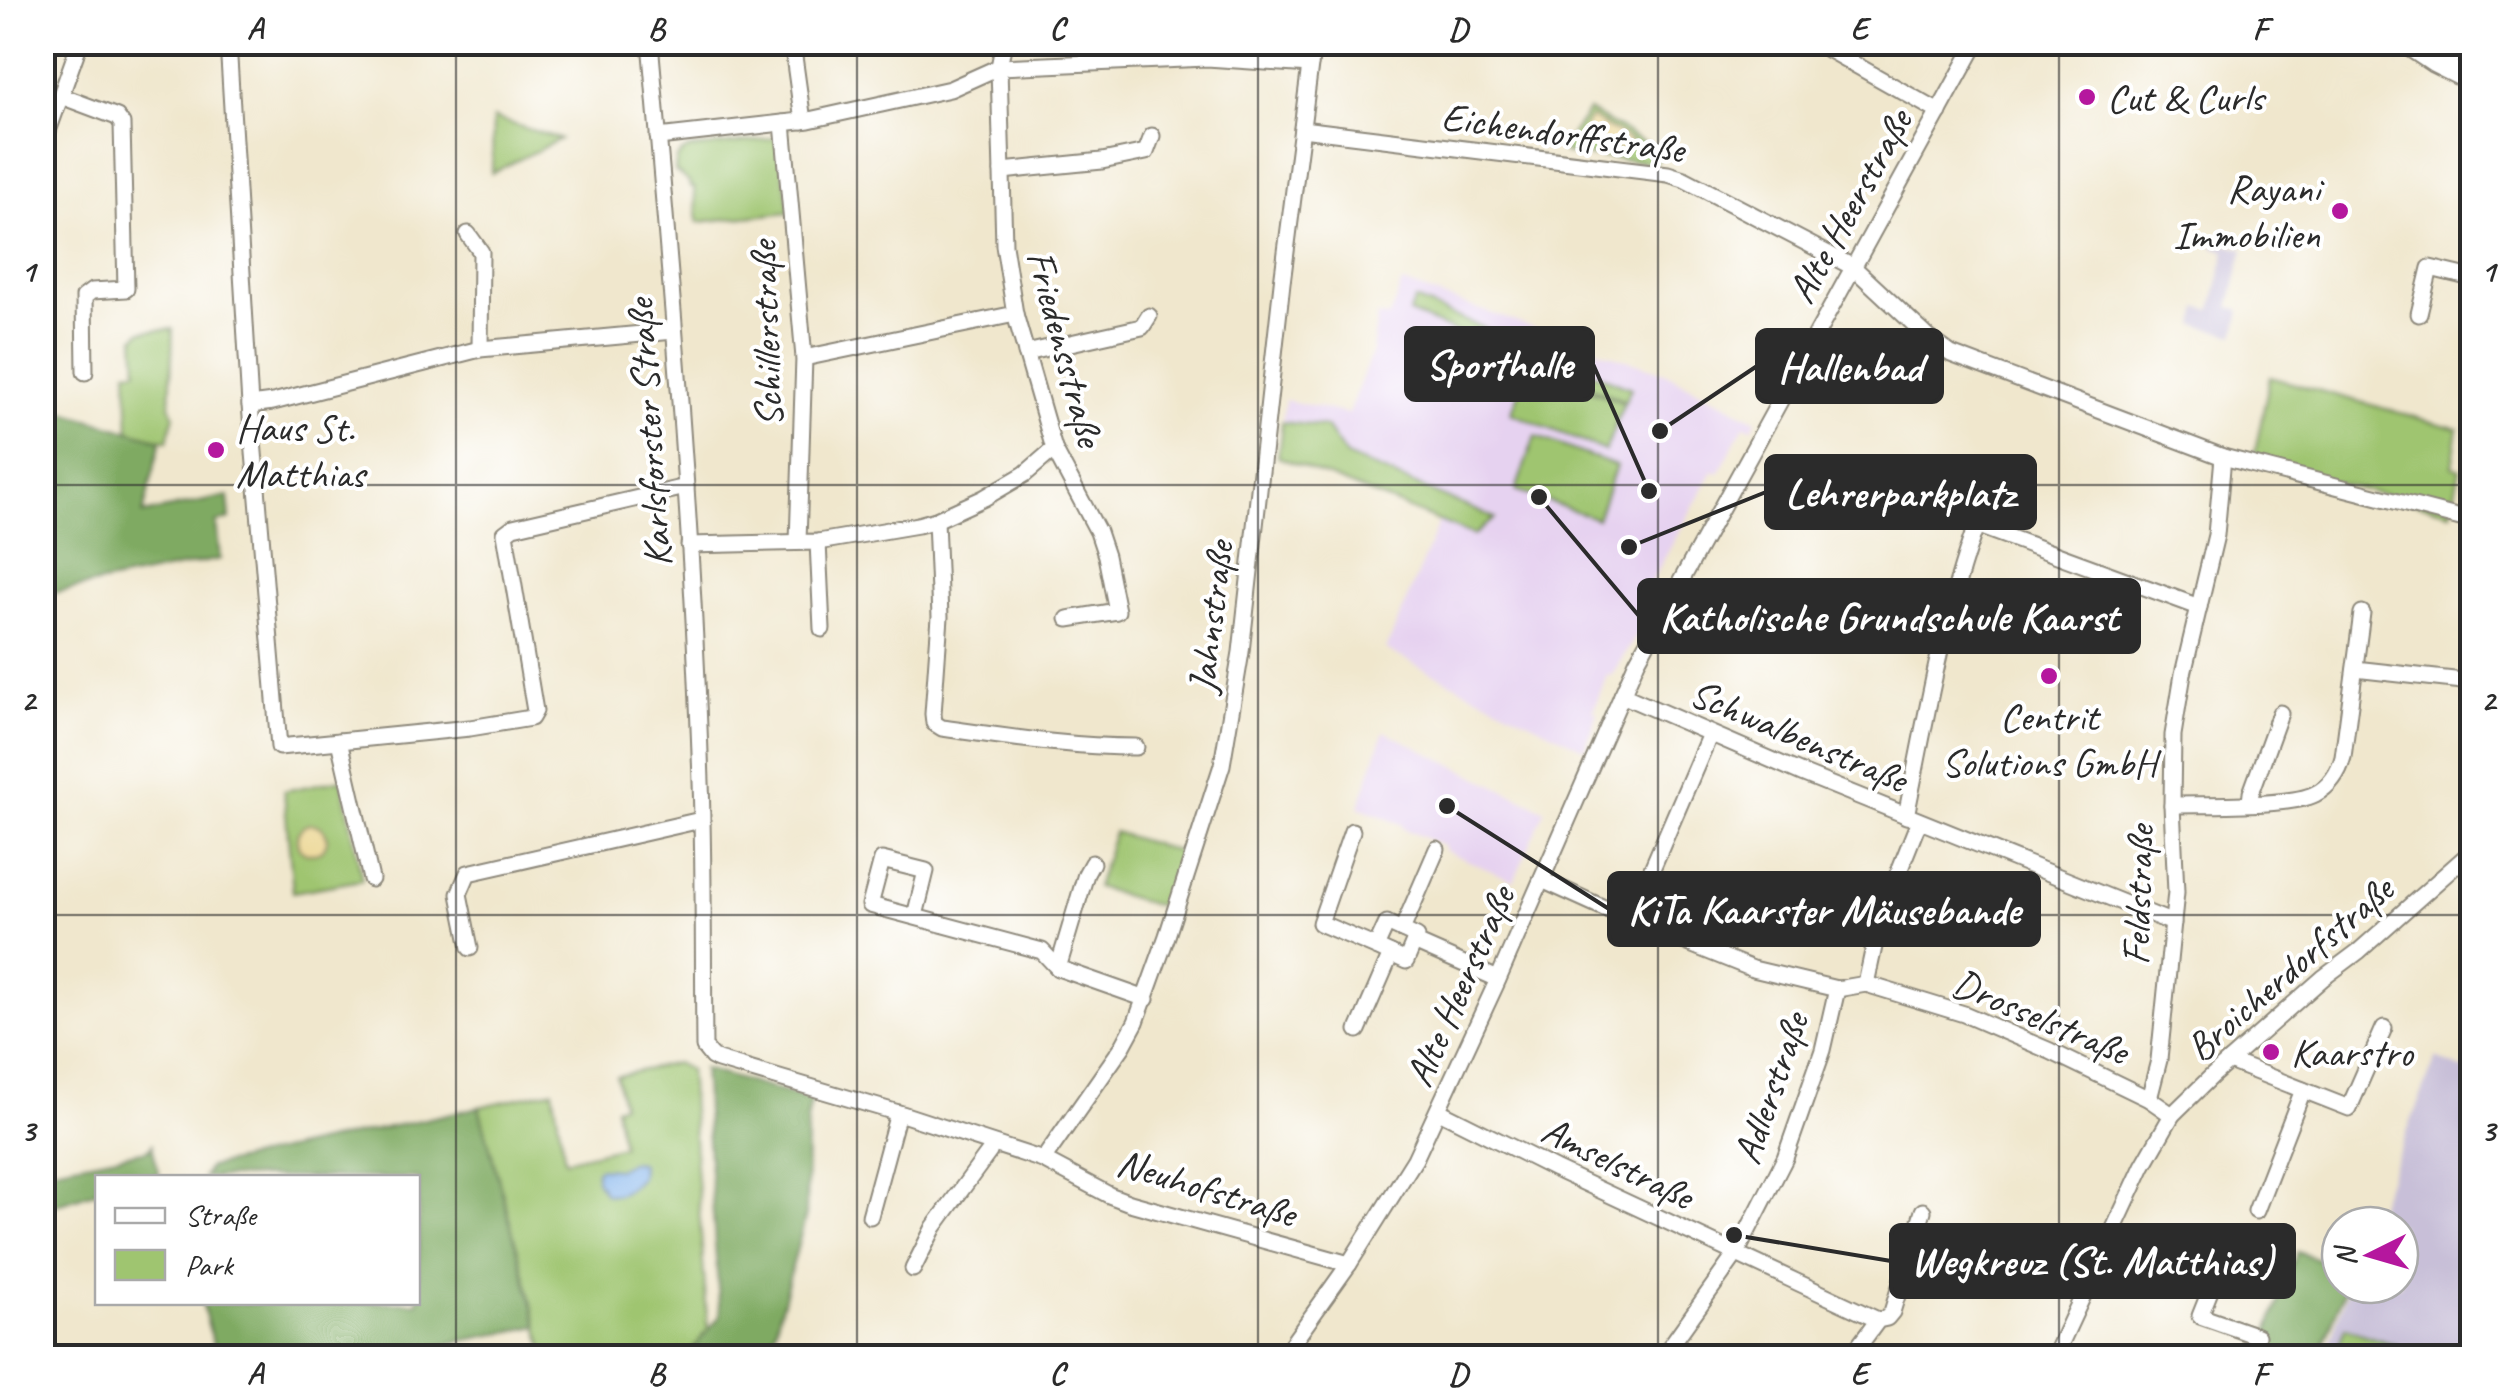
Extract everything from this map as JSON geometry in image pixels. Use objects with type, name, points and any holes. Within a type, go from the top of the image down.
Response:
[{"type":"main road","points":[[2404,42],[2472,82]]},
{"type":"street","points":[[42,148],[80,42]]},
{"type":"street","points":[[228,42],[250,405],[279,747],[531,718],[535,711],[505,533],[513,527],[686,487]]},
{"type":"street","name":"Karlsforster Straße","points":[[650,42],[686,487],[701,820],[704,1047]]},
{"type":"street","points":[[792,42],[803,121]]},
{"type":"street","name":"Friedensstraße","points":[[1004,42],[999,67],[1004,245],[1014,314],[1054,449],[1098,532],[1117,611],[1068,620]]},
{"type":"street","name":"Jahnstraße","points":[[1042,1160],[1123,1046],[1146,999],[1222,765],[1241,652],[1313,42]]},
{"type":"street","points":[[1814,42],[1939,112]]},
{"type":"street","name":"Alte Heerstraße","points":[[1287,1351],[1393,1197],[1440,1110],[1656,625],[1977,42]]},
{"type":"street","points":[[2434,62],[2448,59],[2472,44]]},
{"type":"street","points":[[658,137],[803,121],[950,89],[999,67],[1207,58],[1310,65]]},
{"type":"street","points":[[61,96],[117,117],[122,124],[126,289],[92,291],[84,297],[86,372]]},
{"type":"street","name":"Schillerstraße","points":[[783,123],[804,358],[798,542]]},
{"type":"street","name":"Eichendorffstraße","points":[[1302,129],[1668,174],[1698,185],[1853,267],[1950,354],[2223,458],[2472,521]]},
{"type":"street","points":[[1002,171],[1125,157],[1146,152],[1152,136]]},
{"type":"street","points":[[468,234],[481,252],[480,349]]},
{"type":"street","points":[[2419,314],[2430,268],[2472,278]]},
{"type":"street","points":[[804,358],[1014,314]]},
{"type":"street","points":[[1026,353],[1142,327],[1149,316]]},
{"type":"street","points":[[250,405],[480,349],[674,331]]},
{"type":"street","points":[[689,545],[818,542],[936,520],[1024,474],[1054,449]]},
{"type":"street","name":"Feldstraße","points":[[2149,1098],[2158,1060],[2174,923],[2175,717],[2217,524],[2223,458]]},
{"type":"street","points":[[1894,495],[2200,607]]},
{"type":"street","points":[[936,520],[940,617],[934,723],[942,728],[1055,744],[1136,746]]},
{"type":"street","points":[[1866,984],[1878,928],[1913,819],[1944,632],[1976,526]]},
{"type":"street","points":[[818,542],[822,629]]},
{"type":"street","points":[[2172,805],[2295,800],[2320,791],[2337,774],[2343,757],[2362,613]]},
{"type":"street","points":[[2356,670],[2472,682]]},
{"type":"street","name":"Schwalbenstraße","points":[[1622,694],[1913,819],[2174,923]]},
{"type":"street","points":[[2250,802],[2280,712]]},
{"type":"street","points":[[1635,922],[1653,864],[1710,734]]},
{"type":"street","points":[[339,741],[371,879]]},
{"type":"street","points":[[470,948],[459,894],[468,873],[701,820]]},
{"type":"street","points":[[1352,831],[1320,923],[1383,951],[1406,961],[1416,937],[1386,923],[1383,951],[1358,1030]]},
{"type":"street","points":[[1402,930],[1438,848]]},
{"type":"street","name":"Broicherdorfstraße","points":[[2054,1358],[2142,1166],[2172,1116],[2323,978],[2472,851]]},
{"type":"street","points":[[1058,968],[1092,863]]},
{"type":"street","name":"Drosselstraße","points":[[1542,880],[1753,969],[1837,989],[1866,984],[1964,1014],[2149,1098],[2172,1116]]},
{"type":"street","points":[[915,916],[1042,951],[1058,968],[1146,999]]},
{"type":"street","points":[[1414,942],[1498,980]]},
{"type":"street","name":"Adlerstraße","points":[[1662,1358],[1736,1254],[1785,1158],[1822,1050],[1837,989]]},
{"type":"street","points":[[2229,1062],[2349,1108],[2384,1028]]},
{"type":"street","name":"Neuhofstraße","points":[[704,1047],[712,1058],[1042,1160],[1130,1203],[1350,1264]]},
{"type":"street","points":[[2256,1211],[2303,1090]]},
{"type":"street","name":"Amselstraße","points":[[1440,1110],[1555,1169],[1878,1320]]},
{"type":"street","points":[[870,1216],[898,1114]]},
{"type":"street","points":[[913,1268],[927,1238],[992,1144]]},
{"type":"street","points":[[1850,1358],[1878,1320],[1892,1312],[1923,1210]]},
{"type":"street","points":[[2232,1236],[2200,1316],[2257,1336]]},
{"type":"street","points":[[2111,1237],[2216,1280]]},
{"type":"street","points":[[1287,1351],[1342,1350],[1363,1358]]},
{"type":"shaded area","points":[[2215,242],[2244,249],[2229,307],[2241,311],[2235,335],[2195,325],[2199,308],[2212,310],[2226,251],[2213,247]]},
{"type":"shaded area","points":[[1402,283],[1666,373],[1756,420],[1752,428],[1744,425],[1719,473],[1713,471],[1648,588],[1656,605],[1611,676],[1607,675],[1593,711],[1597,712],[1585,749],[1386,650],[1439,521],[1278,457],[1285,400],[1348,414],[1372,352],[1377,316],[1389,318]]},
{"type":"shaded area","points":[[1384,731],[1545,810],[1514,881],[1359,807]]},
{"type":"shaded area","points":[[2472,1050],[2472,1357],[2324,1358],[2342,1305],[2420,1305],[2420,1205],[2378,1205],[2436,1058],[2464,1070]]},
{"type":"green space","points":[[1588,111],[1661,152],[1656,163],[1564,153],[1563,147]]},
{"type":"green space","points":[[493,118],[560,139],[492,173]]},
{"type":"green space","points":[[778,138],[790,212],[698,222],[694,187],[675,171],[679,155],[688,149]]},
{"type":"green space","points":[[1415,300],[1631,388],[1625,401],[1409,313]]},
{"type":"green space","points":[[173,329],[170,407],[174,415],[168,441],[129,432],[127,371],[137,370],[135,337],[141,331]]},
{"type":"green space","points":[[1530,366],[1624,403],[1605,451],[1511,413]]},
{"type":"green space","points":[[2270,377],[2458,429],[2452,466],[2460,469],[2451,512],[2253,462]]},
{"type":"green space","points":[[43,406],[161,440],[143,514],[228,496],[230,519],[216,523],[220,559],[43,595]]},
{"type":"green space","points":[[1282,422],[1326,427],[1346,456],[1495,518],[1474,535],[1278,457]]},
{"type":"green space","points":[[1535,436],[1616,466],[1597,519],[1516,490]]},
{"type":"green space","points":[[342,779],[362,880],[293,892],[284,791]]},
{"type":"green space","points":[[1114,832],[1182,853],[1164,908],[1096,887]]},
{"type":"green space","points":[[676,1063],[689,1070],[708,1331],[686,1357],[546,1357],[479,1107],[553,1090],[565,1160],[622,1146],[615,1107],[622,1104],[616,1076]]},
{"type":"green space","points":[[703,1069],[811,1100],[807,1121],[806,1215],[774,1334],[742,1357],[686,1357],[720,1316]]},
{"type":"green space","points":[[479,1107],[538,1326],[379,1357],[217,1357],[203,1305],[420,1305],[420,1175],[204,1175],[209,1167]]},
{"type":"green space","points":[[152,1145],[159,1175],[95,1175],[95,1192],[43,1209],[43,1170],[148,1150]]},
{"type":"green space","points":[[2297,1252],[2320,1259],[2320,1305],[2338,1305],[2319,1357],[2259,1357]]},
{"type":"green space","points":[[2345,1328],[2396,1345],[2392,1357],[2334,1357]]},
{"type":"sand","points":[[1591,118],[1631,141],[1625,151],[1585,145],[1578,140]]},
{"type":"sand","points":[[312,824],[323,828],[327,839],[323,850],[312,854],[301,850],[297,839],[301,828]]},
{"type":"water","points":[[632,1161],[641,1164],[637,1181],[620,1193],[605,1194],[596,1180],[598,1168],[617,1169]]},
{"type":"place","name":"Cut & Curls","points":[[2087,97]]},
{"type":"place","name":"Rayani Immobilien","points":[[2340,211]]},
{"type":"place","name":"Hallenbad","points":[[1660,431]]},
{"type":"place","name":"Haus St. Matthias","points":[[216,450]]},
{"type":"place","name":"Sporthalle","points":[[1649,491]]},
{"type":"place","name":"Katholische Grundschule Kaarst","points":[[1539,497]]},
{"type":"place","name":"Lehrerparkplatz","points":[[1629,547]]},
{"type":"place","name":"Centrit Solutions GmbH","points":[[2049,676]]},
{"type":"place","name":"KiTa Kaarster Mäusebande","points":[[1447,806]]},
{"type":"place","name":"Kaarstro","points":[[2271,1052]]},
{"type":"place","name":"Wegkreuz (St. Matthias)","points":[[1734,1235]]}]
